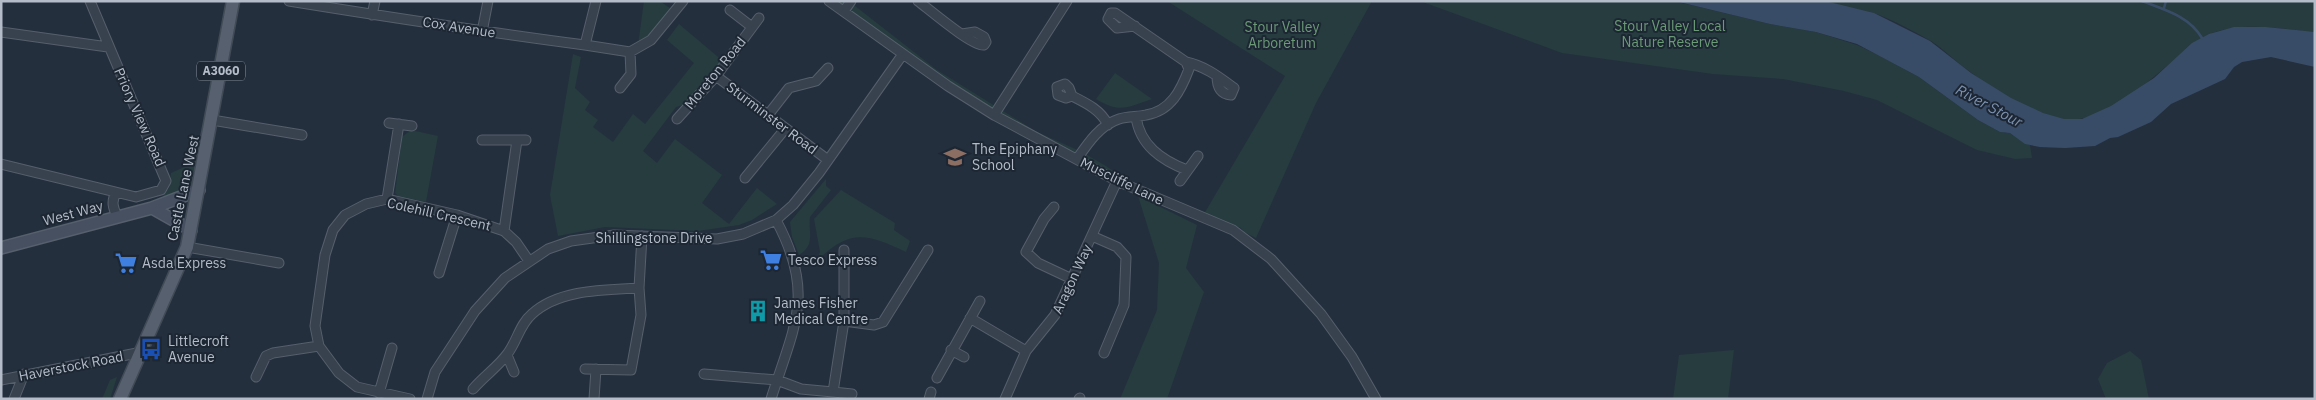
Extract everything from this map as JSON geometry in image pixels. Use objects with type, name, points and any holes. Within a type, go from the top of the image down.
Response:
[{"type":"main road","name":"Castle Lane West","points":[[120,399],[187,247],[234,1]]},
{"type":"street","name":"Priory View Road","points":[[90,1],[108,47],[150,138],[166,181],[161,190],[153,193],[136,196],[116,193]]},
{"type":"street","name":"Cox Avenue","points":[[289,1],[372,15],[450,24],[482,32],[630,52]]},
{"type":"street","points":[[372,15],[375,1]]},
{"type":"street","points":[[482,32],[488,1]]},
{"type":"street","points":[[585,45],[596,1]]},
{"type":"street","points":[[620,88],[631,74],[630,52],[651,40],[683,1]]},
{"type":"street","name":"Muscliffe Lane","points":[[829,1],[948,86],[994,115],[1117,181],[1233,230],[1270,259],[1322,314],[1352,357],[1376,399]]},
{"type":"street","points":[[844,11],[851,1]]},
{"type":"street","points":[[918,1],[962,34]]},
{"type":"street","points":[[994,115],[1067,1]]},
{"type":"street","name":"Moreton Road","points":[[730,10],[752,27]]},
{"type":"street","name":"Moreton Road","points":[[677,119],[716,76],[759,18]]},
{"type":"street","points":[[1135,26],[1186,62],[1204,67],[1217,76]]},
{"type":"street","points":[[1,32],[108,47]]},
{"type":"street","name":"Shillingstone Drive","points":[[427,399],[435,372],[475,311],[505,278],[548,249],[571,241],[614,235],[717,239],[743,234],[776,220],[793,205],[828,160],[903,54]]},
{"type":"street","points":[[1077,159],[1092,138],[1108,125],[1118,120],[1159,112],[1168,107],[1182,87],[1189,69],[1186,62]]},
{"type":"street","points":[[768,115],[789,88],[816,81],[828,68]]},
{"type":"street","name":"Sturminster Road","points":[[716,76],[828,160]]},
{"type":"street","points":[[1072,96],[1093,107],[1105,118],[1108,125]]},
{"type":"street","points":[[1136,117],[1138,128],[1146,144],[1171,163],[1187,170]]},
{"type":"street","points":[[212,120],[302,135]]},
{"type":"street","points":[[389,122],[412,126]]},
{"type":"street","points":[[387,199],[398,124]]},
{"type":"street","points":[[745,178],[785,128]]},
{"type":"street","points":[[482,140],[521,140],[504,231]]},
{"type":"street","points":[[1180,181],[1198,156]]},
{"type":"street","points":[[1,164],[116,193],[113,198],[113,208],[118,216]]},
{"type":"street","name":"Aragon Way","points":[[1006,399],[1026,351],[1055,315],[1117,181]]},
{"type":"street","name":"West Way","points":[[1,248],[152,208],[199,190]]},
{"type":"street","name":"Colehill Crescent","points":[[410,399],[379,393],[357,386],[339,373],[319,346],[315,326],[325,255],[333,230],[345,215],[366,204],[387,199],[457,216],[504,231],[516,242],[529,261]]},
{"type":"street","points":[[1054,207],[1022,252],[1038,263],[1072,279]]},
{"type":"street","points":[[152,208],[191,230]]},
{"type":"street","points":[[439,273],[457,216]]},
{"type":"street","points":[[771,399],[795,328],[799,294],[796,264],[776,220]]},
{"type":"street","points":[[585,369],[631,370],[642,315],[639,288],[642,236]]},
{"type":"street","points":[[1092,236],[1117,247],[1126,258],[1124,305],[1104,353]]},
{"type":"street","points":[[187,247],[279,263]]},
{"type":"street","points":[[833,392],[844,321],[844,250]]},
{"type":"street","points":[[844,321],[874,325],[884,322],[928,250]]},
{"type":"street","points":[[474,389],[507,355],[521,327],[531,314],[543,306],[573,295],[599,290],[639,288]]},
{"type":"street","points":[[937,378],[980,301]]},
{"type":"street","points":[[970,318],[1026,351]]},
{"type":"street","points":[[256,377],[266,356],[273,353],[319,346]]},
{"type":"street","points":[[379,393],[392,348]]},
{"type":"street","points":[[951,350],[964,358]]},
{"type":"street","name":"Haverstock Road","points":[[1,380],[142,352]]},
{"type":"street","points":[[507,355],[514,372]]},
{"type":"street","points":[[594,399],[596,369]]},
{"type":"street","points":[[14,399],[24,374]]},
{"type":"street","points":[[704,374],[777,380],[801,389],[852,394]]},
{"type":"green space","points":[[644,1],[660,1],[671,9],[649,37],[638,45]]},
{"type":"green space","points":[[829,1],[850,2],[937,70],[1037,132],[1082,152],[1106,166],[1148,195],[994,115]]},
{"type":"green space","name":"Stour Valley Arboretum","points":[[1167,1],[1372,1],[1316,103],[1256,238],[1244,232],[1241,228],[1204,214],[1285,76]]},
{"type":"green space","name":"Stour Valley Local Nature Reserve","points":[[1420,1],[1674,1],[1770,24],[1816,32],[1857,45],[1919,77],[1978,120],[2000,132],[2010,133],[2030,145],[2032,158],[2015,159],[1977,150],[1877,100],[1844,91],[1783,79],[1713,74],[1562,53]]},
{"type":"green space","points":[[1825,1],[2315,1],[2315,32],[2249,27],[2223,30],[2210,34],[2175,59],[2130,96],[2114,106],[2080,119],[2063,119],[2038,112],[2001,93],[1979,79],[1936,44],[1886,18]]},
{"type":"green space","points":[[679,24],[724,62],[692,102],[676,107],[643,151],[657,163],[675,139],[722,175],[702,203],[729,224],[757,188],[777,204],[752,220],[739,225],[698,231],[605,227],[558,236],[550,195],[573,54],[581,57],[575,88],[590,102],[585,110],[598,120],[593,127],[613,142],[633,114],[645,124],[694,63],[667,40]]},
{"type":"green space","points":[[1115,73],[1152,99],[1124,108],[1118,108],[1104,104],[1096,99]]},
{"type":"green space","points":[[411,130],[438,136],[426,202],[398,196],[395,193],[402,137]]},
{"type":"green space","points":[[195,139],[196,162],[192,188],[166,200],[163,196],[169,188],[171,173],[191,164]]},
{"type":"green space","points":[[826,179],[826,186],[831,190],[810,217],[808,247],[799,255],[792,237],[790,222]]},
{"type":"green space","points":[[841,190],[895,223],[894,230],[910,241],[906,252],[879,240],[858,237],[847,239],[837,244],[815,263],[820,252],[814,219]]},
{"type":"green space","points":[[1138,196],[1197,225],[1186,268],[1204,292],[1167,399],[1120,399],[1157,310],[1159,263]]},
{"type":"green space","points":[[1734,350],[1728,399],[1673,399],[1679,355]]},
{"type":"green space","points":[[2130,351],[2141,360],[2149,399],[2106,399],[2098,379],[2107,363]]},
{"type":"green space","points":[[117,377],[110,399],[102,399],[110,380]]},
{"type":"water","name":"River Stour","points":[[1675,1],[1825,1],[1874,13],[1930,41],[1971,73],[2011,98],[2043,113],[2064,119],[2082,119],[2111,106],[2154,78],[2192,43],[2209,34],[2234,27],[2266,27],[2315,32],[2315,67],[2271,57],[2242,62],[2234,67],[2225,79],[2171,104],[2151,122],[2118,137],[2110,138],[2095,146],[2040,147],[2025,144],[2010,133],[2000,132],[1978,120],[1919,77],[1857,44],[1816,32],[1770,24]]},
{"type":"waterway","points":[[2142,1],[2183,19],[2197,30],[2202,38]]},
{"type":"waterway","points":[[2164,8],[2166,1]]},
{"type":"place","name":"The Epiphany School","points":[[955,157]]},
{"type":"place","name":"Tesco Express","points":[[771,260]]},
{"type":"place","name":"Asda Express","points":[[126,263]]},
{"type":"place","name":"James Fisher Medical Centre","points":[[758,311]]},
{"type":"place","name":"Littlecroft Avenue","points":[[151,349]]}]
